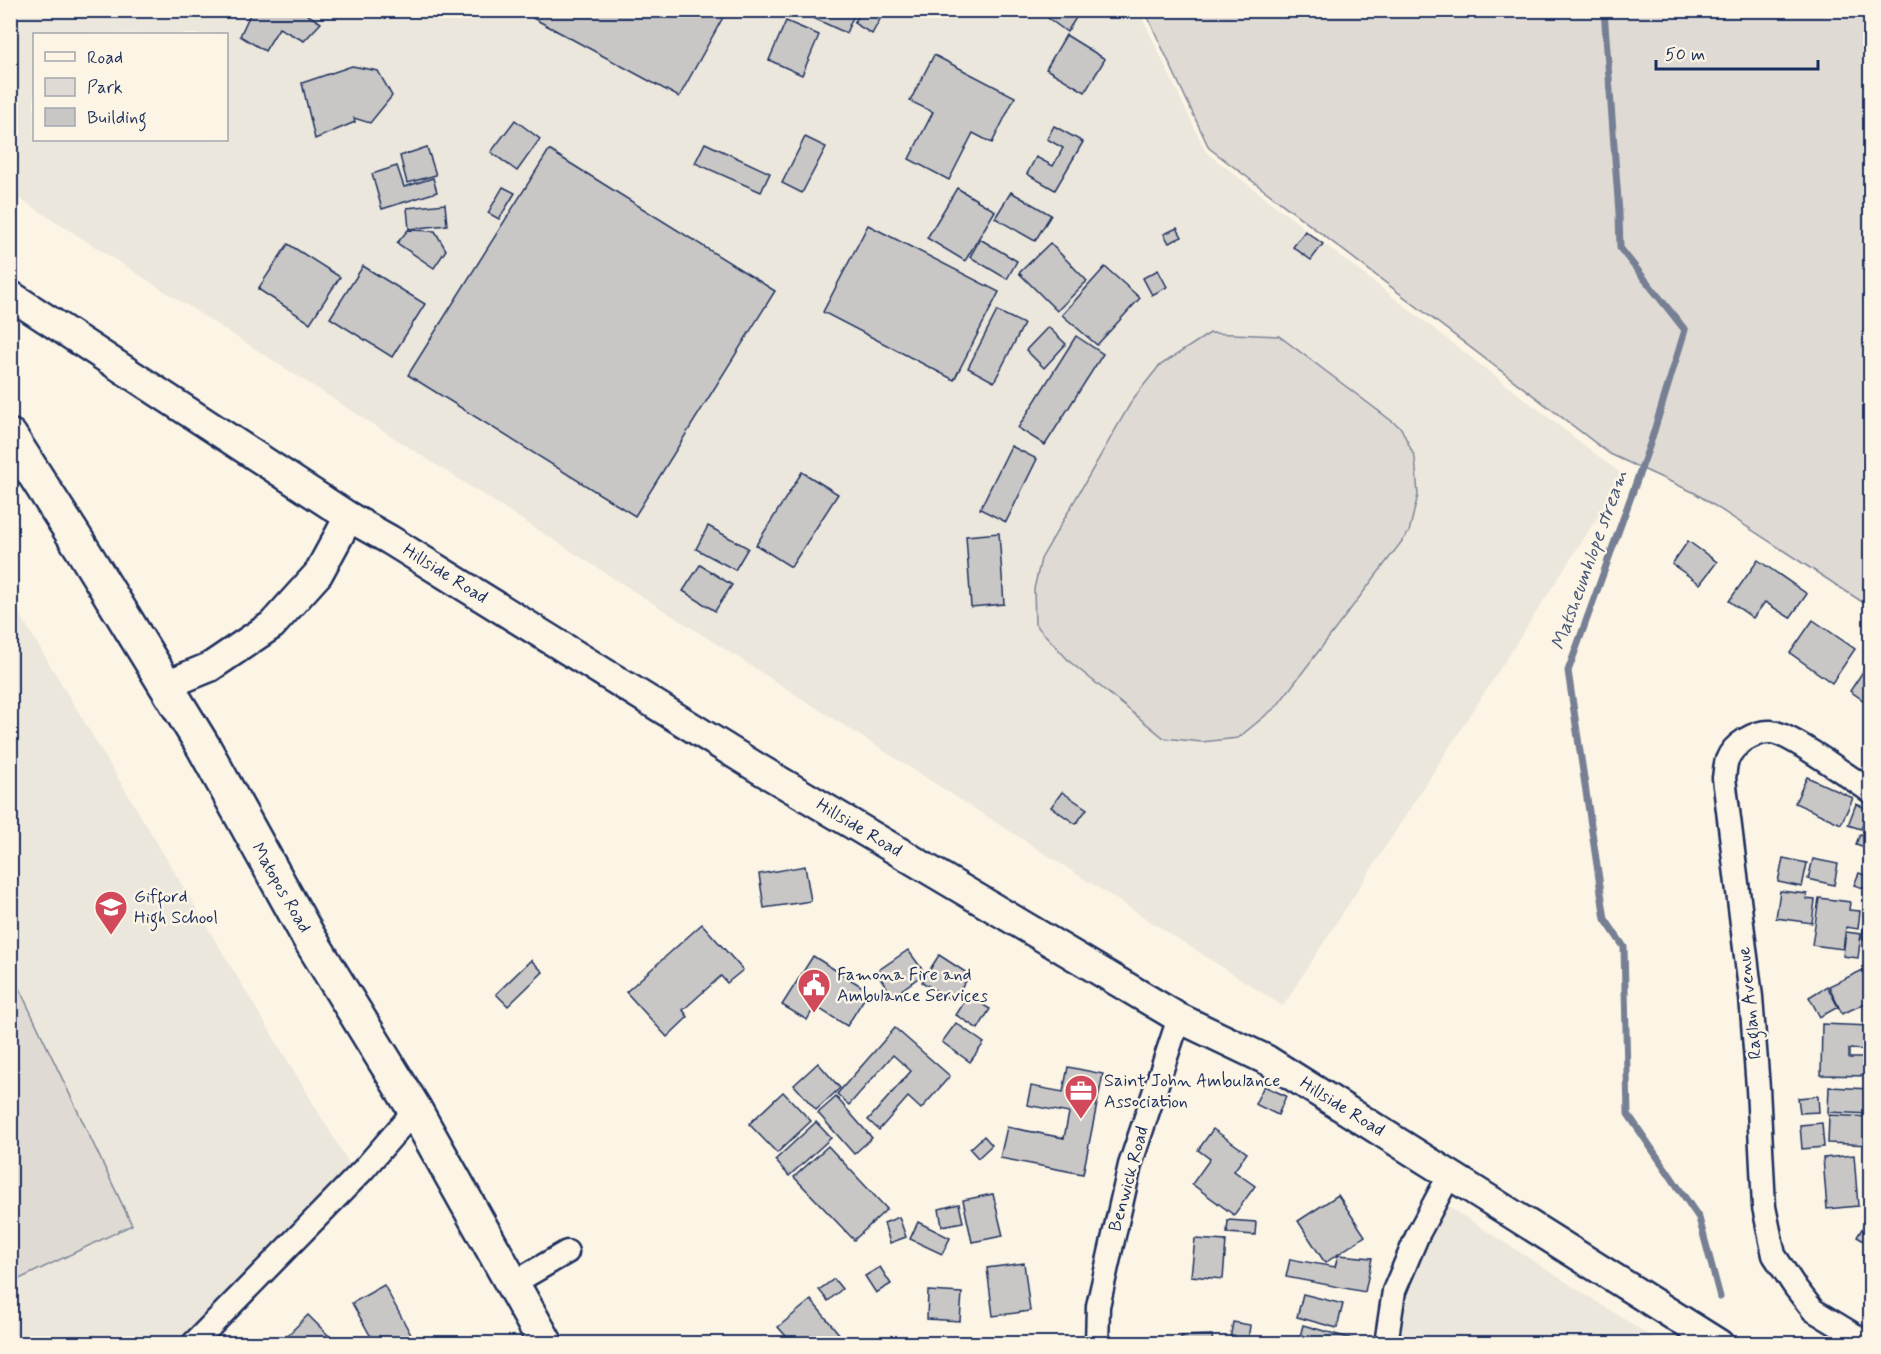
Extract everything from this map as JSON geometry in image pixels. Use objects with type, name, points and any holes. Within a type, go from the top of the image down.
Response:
[{"type":"main road","name":"Matopos Road","points":[[10,436],[203,746],[308,936],[415,1110],[546,1344]]},
{"type":"street","name":"Hillside Road","points":[[10,295],[349,517],[390,540],[756,767],[1179,1018],[1267,1060],[1719,1344]]},
{"type":"street","points":[[166,685],[210,667],[272,625],[318,574],[349,517]]},
{"type":"street","name":"Raglan Avenue","points":[[1869,1344],[1813,1310],[1774,1256],[1764,1207],[1751,997],[1724,778],[1727,759],[1739,745],[1753,735],[1772,732],[1791,739],[1870,791]]},
{"type":"street","name":"Benwick Road","points":[[1097,1344],[1098,1306],[1130,1165],[1179,1018]]},
{"type":"street","points":[[193,1343],[363,1170],[415,1110]]},
{"type":"street","points":[[1386,1344],[1395,1291],[1418,1234],[1450,1174]]},
{"type":"street","points":[[512,1284],[567,1252]]},
{"type":"shaded area","points":[[10,11],[1139,11],[1206,152],[1624,476],[1283,1006],[11,193]]},
{"type":"shaded area","name":"Gifford High School","points":[[10,598],[352,1168],[176,1343],[11,1343]]},
{"type":"shaded area","points":[[1443,1203],[1661,1343],[1394,1344],[1402,1289]]},
{"type":"green space","points":[[1145,11],[1870,11],[1870,607],[1695,493],[1610,454],[1209,148]]},
{"type":"green space","points":[[1210,333],[1279,336],[1401,428],[1415,458],[1418,495],[1409,532],[1277,706],[1238,738],[1202,742],[1164,738],[1070,662],[1035,624],[1034,589],[1041,559],[1133,399],[1159,366]]},
{"type":"green space","points":[[10,969],[132,1225],[11,1283],[10,1283]]},
{"type":"building","points":[[252,10],[300,10],[321,23],[304,41],[279,28],[265,51],[240,36]]},
{"type":"building","points":[[518,10],[727,10],[679,97]]},
{"type":"building","points":[[796,10],[856,10],[846,33]]},
{"type":"building","points":[[861,10],[885,10],[872,34],[854,23]]},
{"type":"building","points":[[1037,10],[1081,10],[1067,32]]},
{"type":"building","points":[[786,21],[819,35],[802,75],[769,60]]},
{"type":"building","points":[[1066,35],[1105,59],[1085,92],[1046,69]]},
{"type":"building","points":[[934,55],[1015,97],[992,143],[973,133],[949,180],[909,159],[933,112],[910,101]]},
{"type":"building","points":[[352,66],[378,71],[392,96],[370,123],[354,118],[355,122],[315,139],[302,83]]},
{"type":"building","points":[[515,120],[540,139],[517,171],[491,152]]},
{"type":"building","points":[[1054,126],[1083,142],[1055,190],[1027,174],[1036,157],[1053,166],[1063,148],[1047,139]]},
{"type":"building","points":[[805,137],[826,147],[802,193],[782,183]]},
{"type":"building","points":[[705,143],[770,173],[761,192],[695,163]]},
{"type":"building","points":[[427,147],[436,175],[407,183],[400,156]]},
{"type":"building","points":[[549,150],[775,291],[635,516],[408,375]]},
{"type":"building","points":[[397,166],[404,187],[433,178],[437,192],[382,209],[372,174]]},
{"type":"building","points":[[503,187],[515,193],[499,219],[488,213]]},
{"type":"building","points":[[957,188],[995,211],[965,261],[927,238]]},
{"type":"building","points":[[1011,192],[1051,215],[1035,241],[995,218]]},
{"type":"building","points":[[445,204],[447,225],[409,229],[407,208]]},
{"type":"building","points":[[868,225],[999,292],[954,380],[823,312]]},
{"type":"building","points":[[1177,228],[1182,237],[1169,243],[1164,234]]},
{"type":"building","points":[[408,230],[435,231],[446,250],[434,268],[397,243]]},
{"type":"building","points":[[1305,231],[1323,244],[1311,260],[1293,247]]},
{"type":"building","points":[[980,239],[1017,261],[1007,279],[970,257]]},
{"type":"building","points":[[1050,243],[1087,281],[1057,311],[1019,273]]},
{"type":"building","points":[[288,244],[340,277],[310,323],[258,289]]},
{"type":"building","points":[[363,266],[425,304],[392,357],[330,318]]},
{"type":"building","points":[[1105,267],[1140,298],[1097,345],[1062,315]]},
{"type":"building","points":[[1158,270],[1167,287],[1152,295],[1143,278]]},
{"type":"building","points":[[997,311],[1024,324],[994,382],[968,368]]},
{"type":"building","points":[[1048,327],[1066,344],[1044,368],[1026,350]]},
{"type":"building","points":[[1076,336],[1103,354],[1045,445],[1018,428]]},
{"type":"building","points":[[1011,446],[1037,459],[1006,522],[980,509]]},
{"type":"building","points":[[802,472],[838,494],[791,567],[756,545]]},
{"type":"building","points":[[708,526],[748,548],[735,570],[696,549]]},
{"type":"building","points":[[999,533],[1004,604],[971,607],[966,536]]},
{"type":"building","points":[[1688,541],[1717,562],[1700,584],[1672,564]]},
{"type":"building","points":[[1758,560],[1807,594],[1790,618],[1765,602],[1753,618],[1729,601]]},
{"type":"building","points":[[700,565],[732,585],[715,611],[683,591]]},
{"type":"building","points":[[1813,620],[1855,649],[1832,683],[1790,653]]},
{"type":"building","points":[[1870,661],[1870,705],[1850,691]]},
{"type":"building","points":[[1807,777],[1853,798],[1841,824],[1795,803]]},
{"type":"building","points":[[1062,792],[1087,809],[1076,824],[1051,807]]},
{"type":"building","points":[[1856,804],[1868,809],[1861,829],[1848,825]]},
{"type":"building","points":[[1860,834],[1870,838],[1870,849],[1856,844]]},
{"type":"building","points":[[1783,858],[1807,863],[1802,887],[1778,882]]},
{"type":"building","points":[[1813,859],[1838,864],[1834,885],[1808,879]]},
{"type":"building","points":[[805,866],[811,901],[764,908],[759,874]]},
{"type":"building","points":[[1859,873],[1870,877],[1869,890],[1854,885]]},
{"type":"building","points":[[1780,891],[1807,894],[1806,899],[1815,900],[1812,923],[1776,918]]},
{"type":"building","points":[[1819,898],[1850,902],[1849,910],[1860,911],[1858,929],[1846,927],[1843,949],[1812,945]]},
{"type":"building","points":[[1865,918],[1870,919],[1870,941],[1862,939]]},
{"type":"building","points":[[702,924],[743,970],[727,983],[721,976],[683,1010],[688,1017],[667,1037],[626,992]]},
{"type":"building","points":[[1846,932],[1861,934],[1858,958],[1843,956]]},
{"type":"building","points":[[908,950],[925,973],[893,996],[876,972]]},
{"type":"building","points":[[939,955],[970,975],[953,1001],[922,982]]},
{"type":"building","points":[[813,956],[869,991],[847,1026],[815,1006],[807,1020],[782,1005]]},
{"type":"building","points":[[531,960],[543,972],[508,1006],[496,994]]},
{"type":"building","points":[[1863,970],[1870,986],[1870,1001],[1842,1014],[1829,986]]},
{"type":"building","points":[[1827,986],[1838,1007],[1820,1017],[1809,997]]},
{"type":"building","points":[[968,996],[990,1009],[978,1029],[956,1015]]},
{"type":"building","points":[[956,1023],[984,1043],[970,1062],[942,1042]]},
{"type":"building","points":[[1822,1024],[1870,1026],[1869,1050],[1849,1049],[1849,1058],[1868,1058],[1868,1076],[1821,1075]]},
{"type":"building","points":[[895,1028],[950,1076],[921,1109],[908,1097],[879,1130],[868,1120],[911,1071],[893,1055],[849,1105],[837,1094]]},
{"type":"building","points":[[818,1063],[840,1088],[816,1110],[794,1085]]},
{"type":"building","name":"Saint John Ambulance Association","points":[[1068,1067],[1103,1074],[1083,1174],[1000,1158],[1007,1127],[1064,1138],[1069,1113],[1027,1105],[1031,1086],[1063,1092]]},
{"type":"building","points":[[1264,1086],[1286,1096],[1278,1115],[1255,1104]]},
{"type":"building","points":[[1829,1087],[1870,1089],[1870,1114],[1828,1112]]},
{"type":"building","points":[[783,1092],[811,1121],[777,1153],[749,1124]]},
{"type":"building","points":[[1818,1096],[1819,1112],[1800,1113],[1798,1098]]},
{"type":"building","points":[[836,1097],[872,1138],[854,1154],[818,1113]]},
{"type":"building","points":[[1829,1115],[1870,1117],[1870,1145],[1828,1143]]},
{"type":"building","points":[[816,1122],[831,1138],[789,1176],[775,1160]]},
{"type":"building","points":[[1822,1123],[1824,1147],[1802,1149],[1800,1125]]},
{"type":"building","points":[[1213,1129],[1247,1153],[1234,1171],[1255,1186],[1234,1215],[1192,1184],[1210,1159],[1198,1150]]},
{"type":"building","points":[[984,1136],[992,1145],[978,1158],[970,1149]]},
{"type":"building","points":[[828,1146],[887,1209],[854,1240],[794,1177]]},
{"type":"building","points":[[1854,1155],[1858,1206],[1827,1209],[1823,1158]]},
{"type":"building","points":[[993,1194],[1003,1236],[972,1242],[963,1200]]},
{"type":"building","points":[[1338,1195],[1365,1236],[1325,1263],[1298,1221]]},
{"type":"building","points":[[959,1204],[963,1222],[942,1226],[939,1209]]},
{"type":"building","points":[[1870,1215],[1870,1245],[1857,1237]]},
{"type":"building","points":[[899,1217],[906,1237],[890,1243],[884,1223]]},
{"type":"building","points":[[1228,1220],[1256,1222],[1255,1235],[1227,1233]]},
{"type":"building","points":[[918,1222],[950,1238],[942,1254],[910,1239]]},
{"type":"building","points":[[1195,1239],[1226,1241],[1223,1279],[1191,1276]]},
{"type":"building","points":[[1338,1255],[1372,1258],[1365,1292],[1286,1277],[1290,1259],[1335,1267]]},
{"type":"building","points":[[1024,1263],[1030,1311],[993,1316],[987,1268]]},
{"type":"building","points":[[880,1267],[891,1284],[876,1293],[865,1276]]},
{"type":"building","points":[[834,1279],[842,1289],[828,1301],[819,1290]]},
{"type":"building","points":[[384,1285],[416,1344],[375,1344],[352,1303]]},
{"type":"building","points":[[928,1291],[962,1293],[960,1321],[927,1319]]},
{"type":"building","points":[[1303,1294],[1343,1304],[1337,1328],[1297,1317]]},
{"type":"building","points":[[811,1300],[845,1341],[842,1344],[793,1344],[778,1327]]},
{"type":"building","points":[[308,1315],[337,1344],[279,1344]]},
{"type":"building","points":[[1233,1322],[1250,1325],[1248,1341],[1230,1339]]},
{"type":"building","points":[[1303,1325],[1356,1340],[1355,1344],[1298,1344]]},
{"type":"building","points":[[1212,1335],[1213,1344],[1182,1344],[1181,1336]]},
{"type":"waterway","name":"Matsheumhlope stream","points":[[1604,10],[1620,248],[1685,330],[1650,444],[1568,671],[1605,919],[1624,947],[1628,1114],[1699,1218],[1720,1297]]},
{"type":"place","name":"Gifford High School","points":[[111,936]]},
{"type":"place","name":"Famona Fire and Ambulance Services","points":[[814,1014]]},
{"type":"place","name":"Saint John Ambulance Association","points":[[1081,1120]]}]
